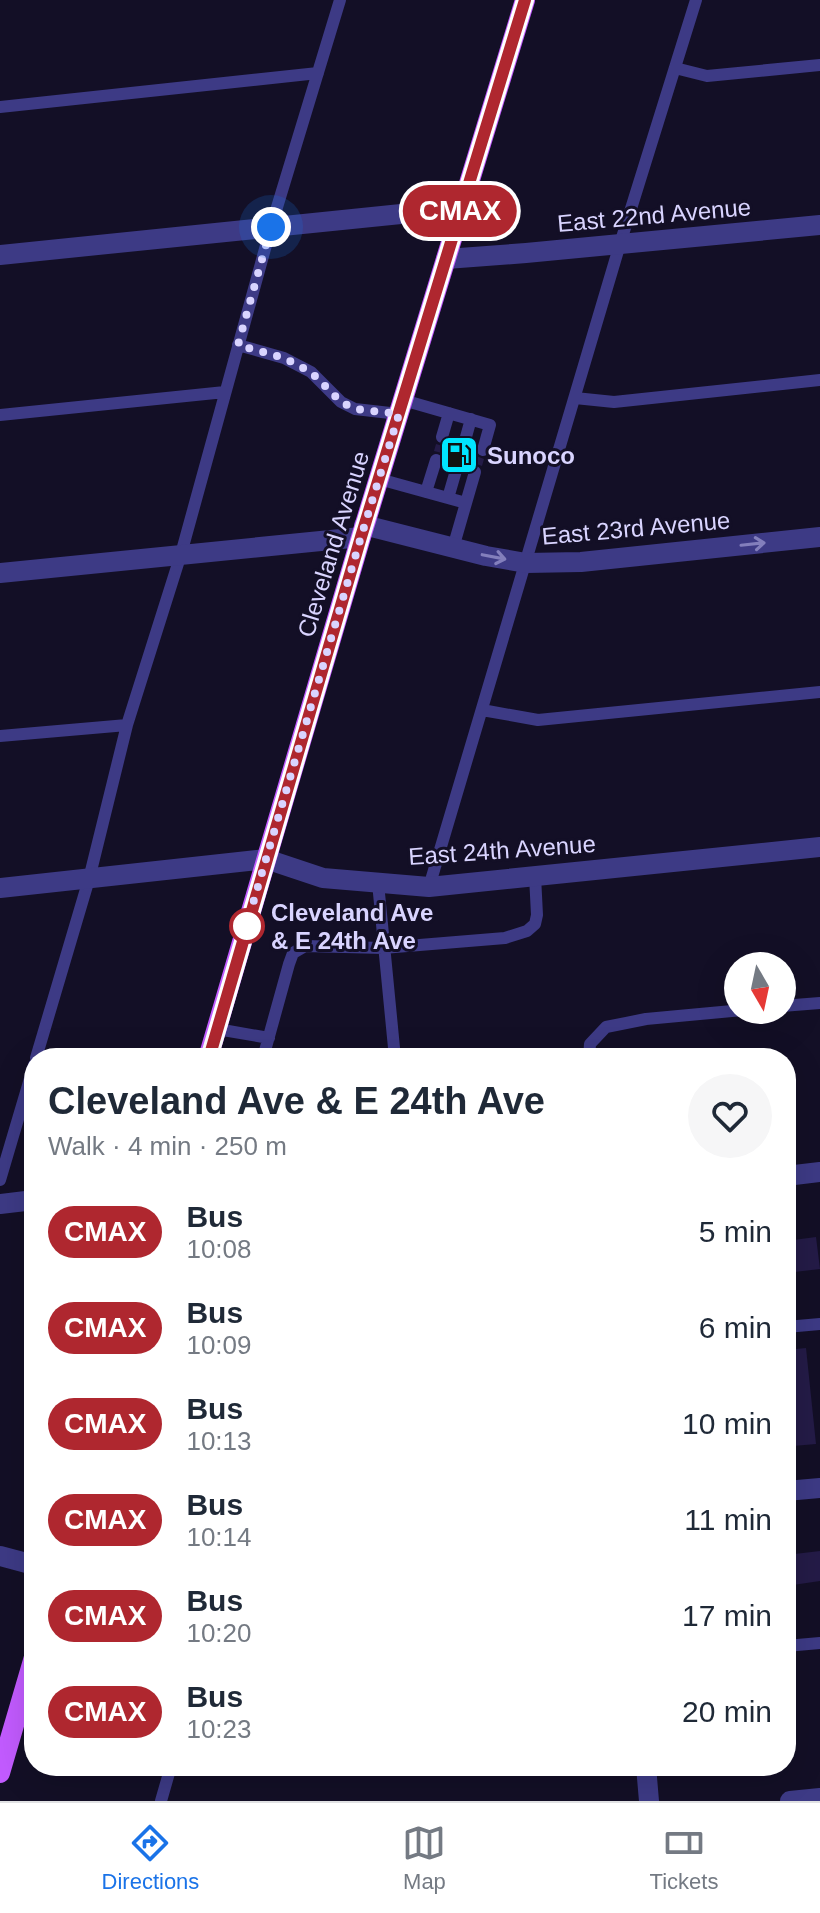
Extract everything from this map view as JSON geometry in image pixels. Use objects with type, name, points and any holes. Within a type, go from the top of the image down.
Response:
[{"type":"main road","name":"Cleveland Avenue","points":[[211,1048],[362,531],[525,0]]},
{"type":"main road","points":[[0,1773],[24,1691]]},
{"type":"street","points":[[0,255],[450,209],[460,211]]},
{"type":"street","name":"East 22nd Avenue","points":[[446,259],[820,225]]},
{"type":"street","name":"East 23rd Avenue","points":[[0,573],[362,531],[526,563],[581,562],[820,537]]},
{"type":"street","name":"East 24th Avenue","points":[[0,888],[266,859],[323,878],[429,887],[820,847]]},
{"type":"street","points":[[796,1175],[820,1172]]},
{"type":"street","points":[[0,1204],[24,1201]]},
{"type":"street","points":[[796,1490],[820,1488]]},
{"type":"street","points":[[0,1556],[24,1562]]},
{"type":"street","points":[[647,1776],[649,1801]]},
{"type":"street","points":[[790,1801],[820,1798]]},
{"type":"lane","points":[[39,1048],[89,879],[127,725],[181,554],[271,227],[340,0]]},
{"type":"lane","points":[[429,887],[620,244],[696,0]]},
{"type":"lane","points":[[675,68],[707,76],[820,65]]},
{"type":"lane","points":[[0,107],[318,73]]},
{"type":"lane","points":[[238,345],[284,358],[311,372],[341,402],[355,409],[401,407],[449,413],[490,425],[483,450]]},
{"type":"lane","points":[[575,398],[614,402],[820,380]]},
{"type":"lane","points":[[0,415],[225,392]]},
{"type":"lane","points":[[442,437],[449,413]]},
{"type":"lane","points":[[464,444],[471,419]]},
{"type":"lane","points":[[426,492],[436,460]]},
{"type":"lane","points":[[448,498],[457,467]]},
{"type":"lane","points":[[453,548],[475,472]]},
{"type":"lane","points":[[379,479],[466,503]]},
{"type":"lane","points":[[482,710],[538,720],[820,692]]},
{"type":"lane","points":[[0,736],[127,725]]},
{"type":"lane","points":[[266,1048],[289,964],[297,949],[311,946],[383,948],[505,938],[527,931],[535,924],[535,876]]},
{"type":"lane","points":[[378,883],[394,1048]]},
{"type":"lane","points":[[796,1005],[820,1003]]},
{"type":"lane","points":[[590,1048],[606,1027],[646,1019],[724,1012]]},
{"type":"lane","points":[[217,1029],[269,1038]]},
{"type":"lane","points":[[0,1180],[24,1099]]},
{"type":"lane","points":[[796,1326],[820,1324]]},
{"type":"lane","points":[[796,1645],[820,1643]]},
{"type":"lane","points":[[161,1801],[168,1776]]},
{"type":"building","points":[[450,440],[455,441],[461,452],[474,447],[476,456],[484,459],[482,466],[474,463],[466,469],[464,461],[459,458],[444,463],[442,453],[434,451],[436,444],[443,446]]},
{"type":"building","points":[[816,1237],[820,1269],[796,1272],[796,1240]]},
{"type":"building","points":[[806,1348],[816,1444],[796,1446],[796,1349]]},
{"type":"building","points":[[820,1551],[820,1581],[796,1585],[796,1554]]},
{"type":"bus line","name":"CMAX","points":[[212,1048],[361,537],[525,0]]},
{"type":"place","name":"Sunoco","points":[[459,455]]},
{"type":"place","name":"Cleveland Ave & E 24th Ave","points":[[247,926]]},
{"type":"route","points":[[247,926],[399,414],[355,409],[341,402],[311,372],[284,358],[238,345],[271,227]]}]
